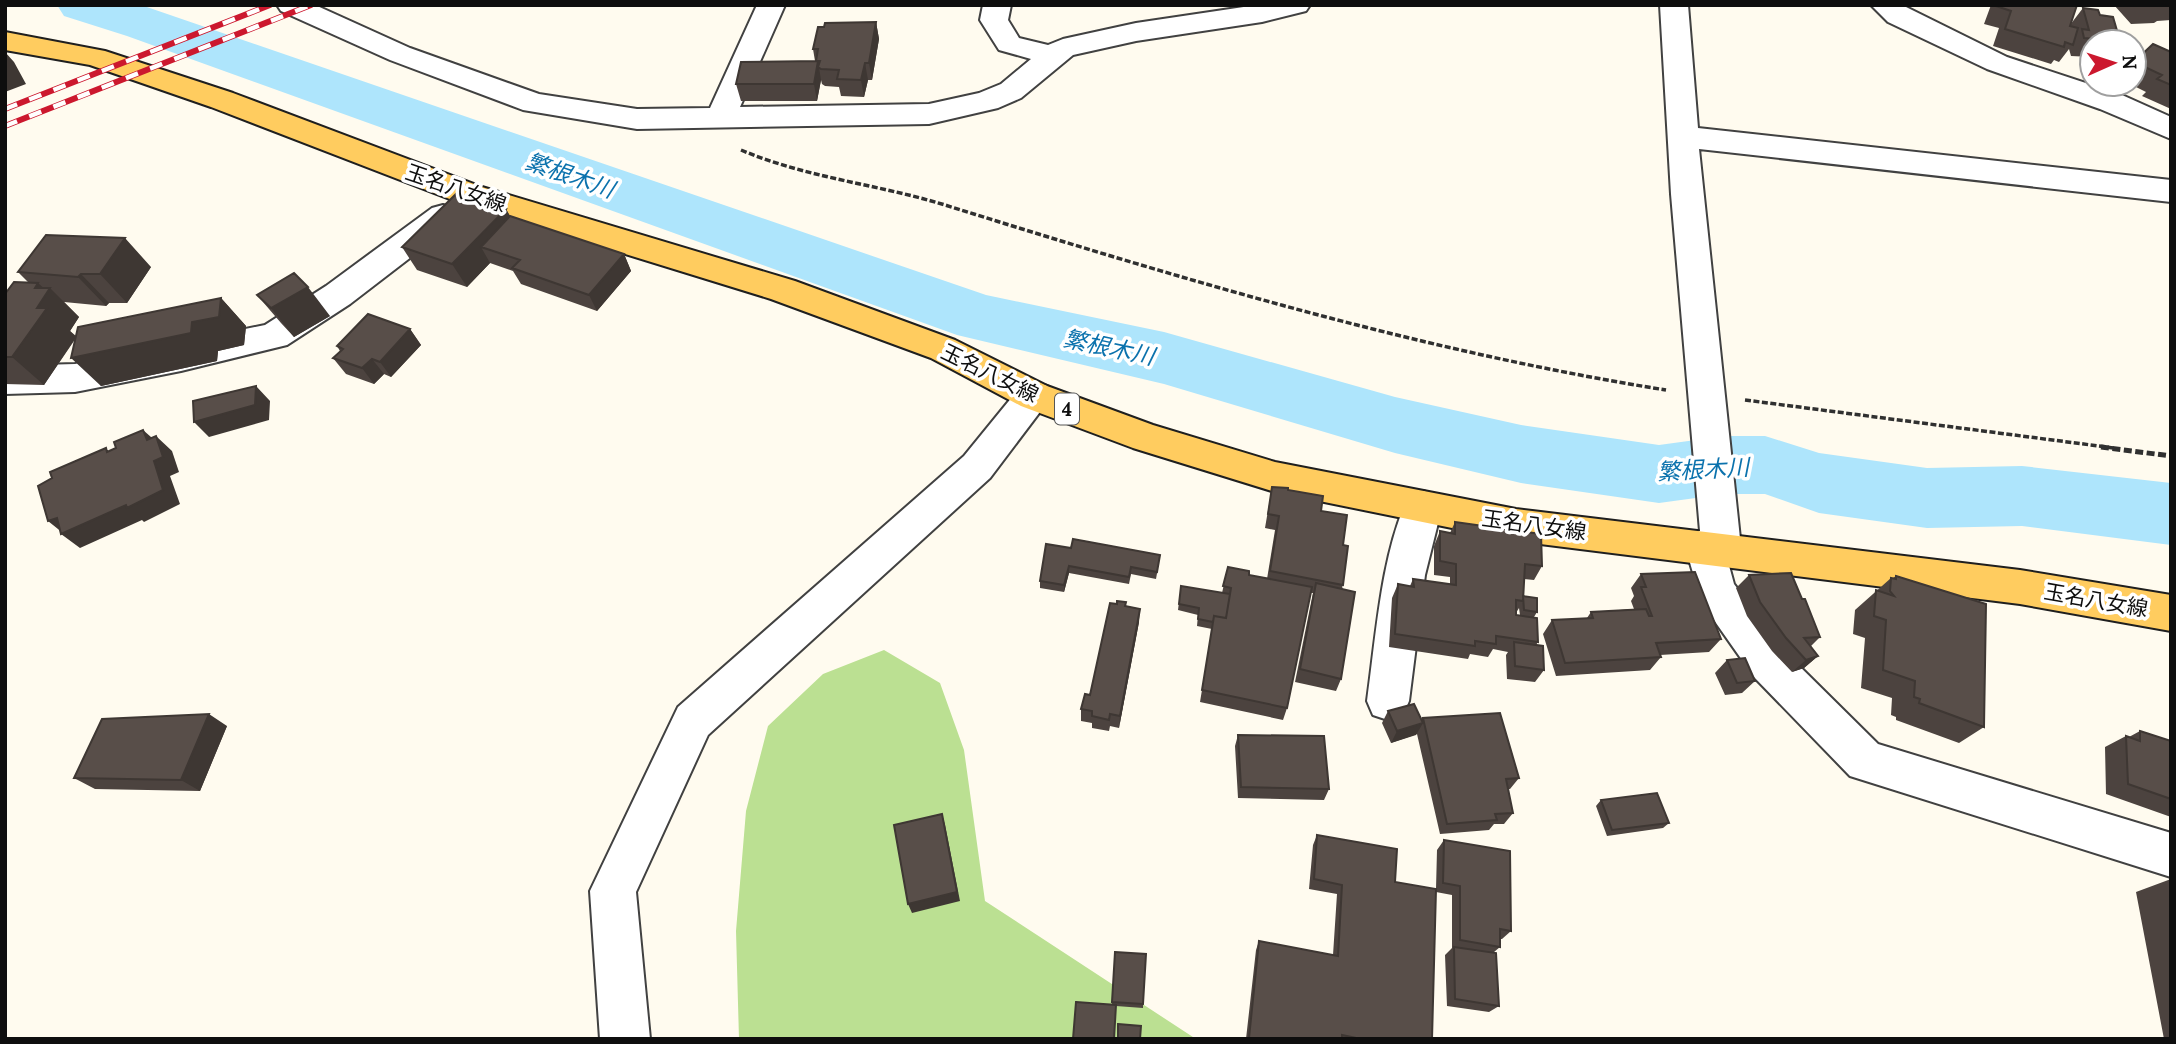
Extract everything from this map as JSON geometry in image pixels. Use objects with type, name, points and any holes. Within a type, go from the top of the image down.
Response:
[{"type":"main road","name":"玉名八女線","points":[[5,41],[95,57],[222,100],[471,195],[783,290],[943,349],[1034,396],[1146,438],[1275,477],[1516,525],[1714,536],[2171,613]]},
{"type":"street","points":[[291,5],[400,54],[534,103],[638,119],[929,114],[987,101],[1011,90],[1063,48],[1097,39],[1262,13],[1296,5]]},
{"type":"street","points":[[721,117],[771,5]]},
{"type":"street","points":[[997,5],[994,20],[1009,44],[1053,56]]},
{"type":"street","points":[[1674,5],[1707,395],[1716,591],[1769,664],[1865,761],[2171,855]]},
{"type":"street","points":[[1885,5],[1898,16],[1997,63],[2111,102],[2171,129]]},
{"type":"street","points":[[1684,137],[2171,191]]},
{"type":"street","points":[[5,380],[75,378],[181,358],[275,335],[338,295],[471,195]]},
{"type":"street","points":[[625,1039],[613,891],[693,721],[977,467],[1034,396]]},
{"type":"street","points":[[1388,701],[1405,575],[1423,507]]},
{"type":"path","points":[[721,117],[713,130],[723,141],[767,162],[910,195],[1228,291],[1425,343],[1592,380],[2171,456]]},
{"type":"green space","points":[[884,650],[940,683],[964,750],[985,901],[1196,1039],[739,1039],[736,931],[746,811],[768,726],[823,674]]},
{"type":"building","points":[[2077,5],[2070,26],[2078,28],[2073,45],[2065,42],[2064,47],[2005,29],[2011,11],[1996,6]]},
{"type":"building","points":[[2083,8],[2098,10],[2100,15],[2113,17],[2116,28],[2088,28]]},
{"type":"building","points":[[876,22],[869,63],[865,63],[861,80],[837,79],[839,70],[818,67],[818,49],[813,49],[818,27],[824,27],[825,23]]},
{"type":"building","points":[[2153,44],[2171,52],[2171,85],[2157,79],[2162,75],[2148,68],[2148,49]]},
{"type":"building","points":[[818,61],[814,84],[736,84],[741,62]]},
{"type":"building","points":[[457,193],[506,209],[452,264],[402,247]]},
{"type":"building","points":[[510,216],[624,254],[589,295],[512,268],[520,260],[481,247]]},
{"type":"building","points":[[46,235],[125,238],[100,274],[81,274],[78,277],[18,272]]},
{"type":"building","points":[[294,273],[308,287],[271,308],[257,295]]},
{"type":"building","points":[[14,282],[38,283],[35,288],[50,288],[37,308],[47,308],[12,357],[5,357],[5,294]]},
{"type":"building","points":[[221,298],[219,317],[192,322],[191,333],[71,358],[78,327]]},
{"type":"building","points":[[368,314],[410,329],[380,362],[372,359],[362,368],[333,358],[343,349],[337,346]]},
{"type":"building","points":[[256,386],[255,405],[194,422],[193,401]]},
{"type":"building","points":[[143,430],[147,440],[156,436],[163,457],[154,461],[163,490],[127,508],[126,505],[61,534],[57,518],[48,521],[38,486],[52,478],[50,472],[106,448],[107,452],[116,448],[114,442]]},
{"type":"building","points":[[1272,487],[1323,496],[1321,511],[1347,515],[1343,545],[1348,546],[1343,585],[1270,571],[1279,516],[1268,514]]},
{"type":"building","points":[[1455,522],[1541,534],[1542,566],[1525,564],[1523,601],[1516,600],[1516,615],[1537,618],[1538,642],[1496,636],[1496,644],[1475,641],[1475,646],[1395,634],[1398,584],[1414,587],[1413,579],[1456,585],[1456,564],[1440,561],[1440,531],[1455,534]]},
{"type":"building","points":[[1073,539],[1160,555],[1157,572],[1131,567],[1129,577],[1069,566],[1064,585],[1040,581],[1046,544],[1071,548]]},
{"type":"building","points":[[1228,567],[1249,571],[1249,575],[1312,587],[1287,708],[1202,690],[1214,616],[1226,618],[1231,588],[1223,586]]},
{"type":"building","points":[[1695,572],[1721,639],[1656,643],[1661,657],[1565,663],[1552,620],[1593,618],[1591,612],[1646,609],[1649,616],[1652,616],[1641,587],[1646,587],[1641,574]]},
{"type":"building","points":[[1791,573],[1820,637],[1804,638],[1818,656],[1806,660],[1760,602],[1749,575]]},
{"type":"building","points":[[1896,576],[1986,604],[1984,727],[1919,703],[1920,699],[1914,697],[1915,681],[1883,670],[1886,620],[1874,616],[1876,590],[1894,596],[1890,591],[1891,578],[1896,579]]},
{"type":"building","points":[[1316,583],[1355,592],[1341,679],[1300,669]]},
{"type":"building","points":[[1181,586],[1230,594],[1226,618],[1214,616],[1213,622],[1198,619],[1199,608],[1179,604]]},
{"type":"building","points":[[1523,596],[1537,598],[1537,612],[1524,610]]},
{"type":"building","points":[[1117,601],[1140,609],[1120,716],[1110,714],[1109,720],[1092,716],[1092,711],[1081,709],[1085,694],[1090,695],[1110,603],[1117,604]]},
{"type":"building","points":[[1514,642],[1543,646],[1544,670],[1515,666]]},
{"type":"building","points":[[1745,658],[1755,681],[1737,683],[1727,660]]},
{"type":"building","points":[[1414,704],[1423,723],[1397,731],[1388,711]]},
{"type":"building","points":[[1500,713],[1519,778],[1506,779],[1513,813],[1495,814],[1497,820],[1447,824],[1423,718]]},
{"type":"building","points":[[209,714],[181,780],[74,778],[102,719]]},
{"type":"building","points":[[2140,731],[2171,741],[2171,799],[2128,784],[2126,736],[2140,741]]},
{"type":"building","points":[[1238,735],[1324,736],[1329,789],[1241,787]]},
{"type":"building","points":[[1657,793],[1669,823],[1612,830],[1601,800]]},
{"type":"building","points":[[942,814],[957,892],[908,904],[894,825]]},
{"type":"building","points":[[1317,835],[1397,849],[1395,882],[1436,889],[1432,1039],[1361,1039],[1342,1035],[1342,1039],[1249,1038],[1259,941],[1338,956],[1342,885],[1314,879]]},
{"type":"building","points":[[1444,840],[1510,851],[1511,931],[1500,929],[1500,947],[1460,940],[1460,886],[1443,883]]},
{"type":"building","points":[[1454,947],[1496,953],[1499,1006],[1455,999]]},
{"type":"building","points":[[1115,952],[1146,954],[1143,1004],[1112,1002]]},
{"type":"building","points":[[1076,1002],[1116,1005],[1114,1039],[1073,1039]]},
{"type":"building","points":[[1118,1024],[1141,1026],[1140,1039],[1118,1039]]},
{"type":"waterway","name":"繁根木川","points":[[83,5],[146,24],[980,318],[1164,358],[1395,425],[1521,454],[1659,474],[1725,465],[1765,465],[1819,483],[1927,498],[2022,496],[2171,514]]},
{"type":"railway","points":[[5,109],[270,5]]},
{"type":"railway","points":[[5,126],[311,5]]}]
